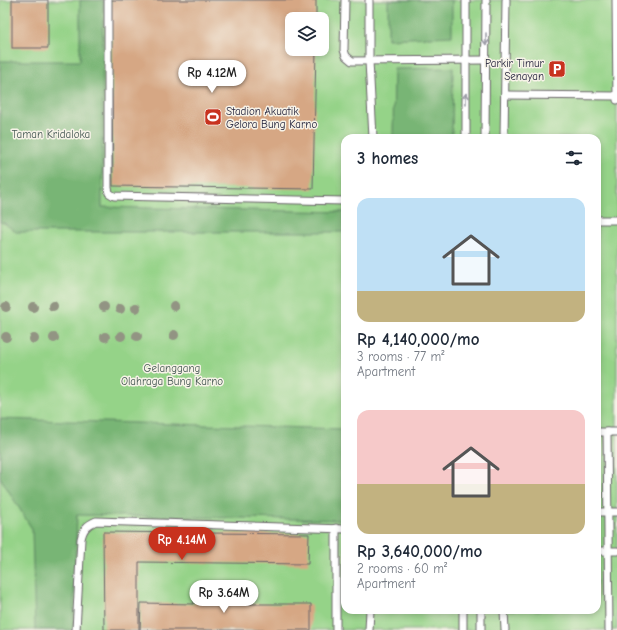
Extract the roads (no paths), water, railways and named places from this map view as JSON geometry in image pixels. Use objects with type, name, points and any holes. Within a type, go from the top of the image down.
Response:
[{"type":"lane","points":[[108,0],[109,193],[114,196],[341,201]]},
{"type":"lane","points":[[345,0],[344,50],[346,56],[352,61],[486,60]]},
{"type":"lane","points":[[369,0],[369,61],[373,134]]},
{"type":"lane","points":[[466,0],[466,134]]},
{"type":"lane","points":[[485,134],[486,0]]},
{"type":"lane","points":[[504,134],[506,0]]},
{"type":"lane","points":[[616,0],[617,100]]},
{"type":"lane","points":[[504,95],[617,96]]},
{"type":"lane","points":[[601,220],[617,220]]},
{"type":"lane","points":[[601,432],[617,432]]},
{"type":"lane","points":[[607,432],[609,630]]},
{"type":"lane","points":[[601,512],[617,512]]},
{"type":"lane","points":[[76,630],[81,539],[83,531],[88,525],[96,520],[341,529]]},
{"type":"lane","points":[[336,528],[336,630]]},
{"type":"lane","points":[[601,551],[617,551]]},
{"type":"lane","points":[[370,614],[370,630]]},
{"type":"lane","points":[[463,614],[463,630]]},
{"type":"lane","points":[[481,614],[481,630]]},
{"type":"lane","points":[[504,614],[505,630]]},
{"type":"place","name":"Parkir Timur Senayan","points":[[557,69]]},
{"type":"place","name":"Stadion Akuatik Gelora Bung Karno","points":[[213,117]]},
{"type":"park label","name":"Taman Kridaloka","points":[[51,134]]},
{"type":"park label","name":"Gelanggang Olahraga Bung Karno","points":[[172,374]]}]
